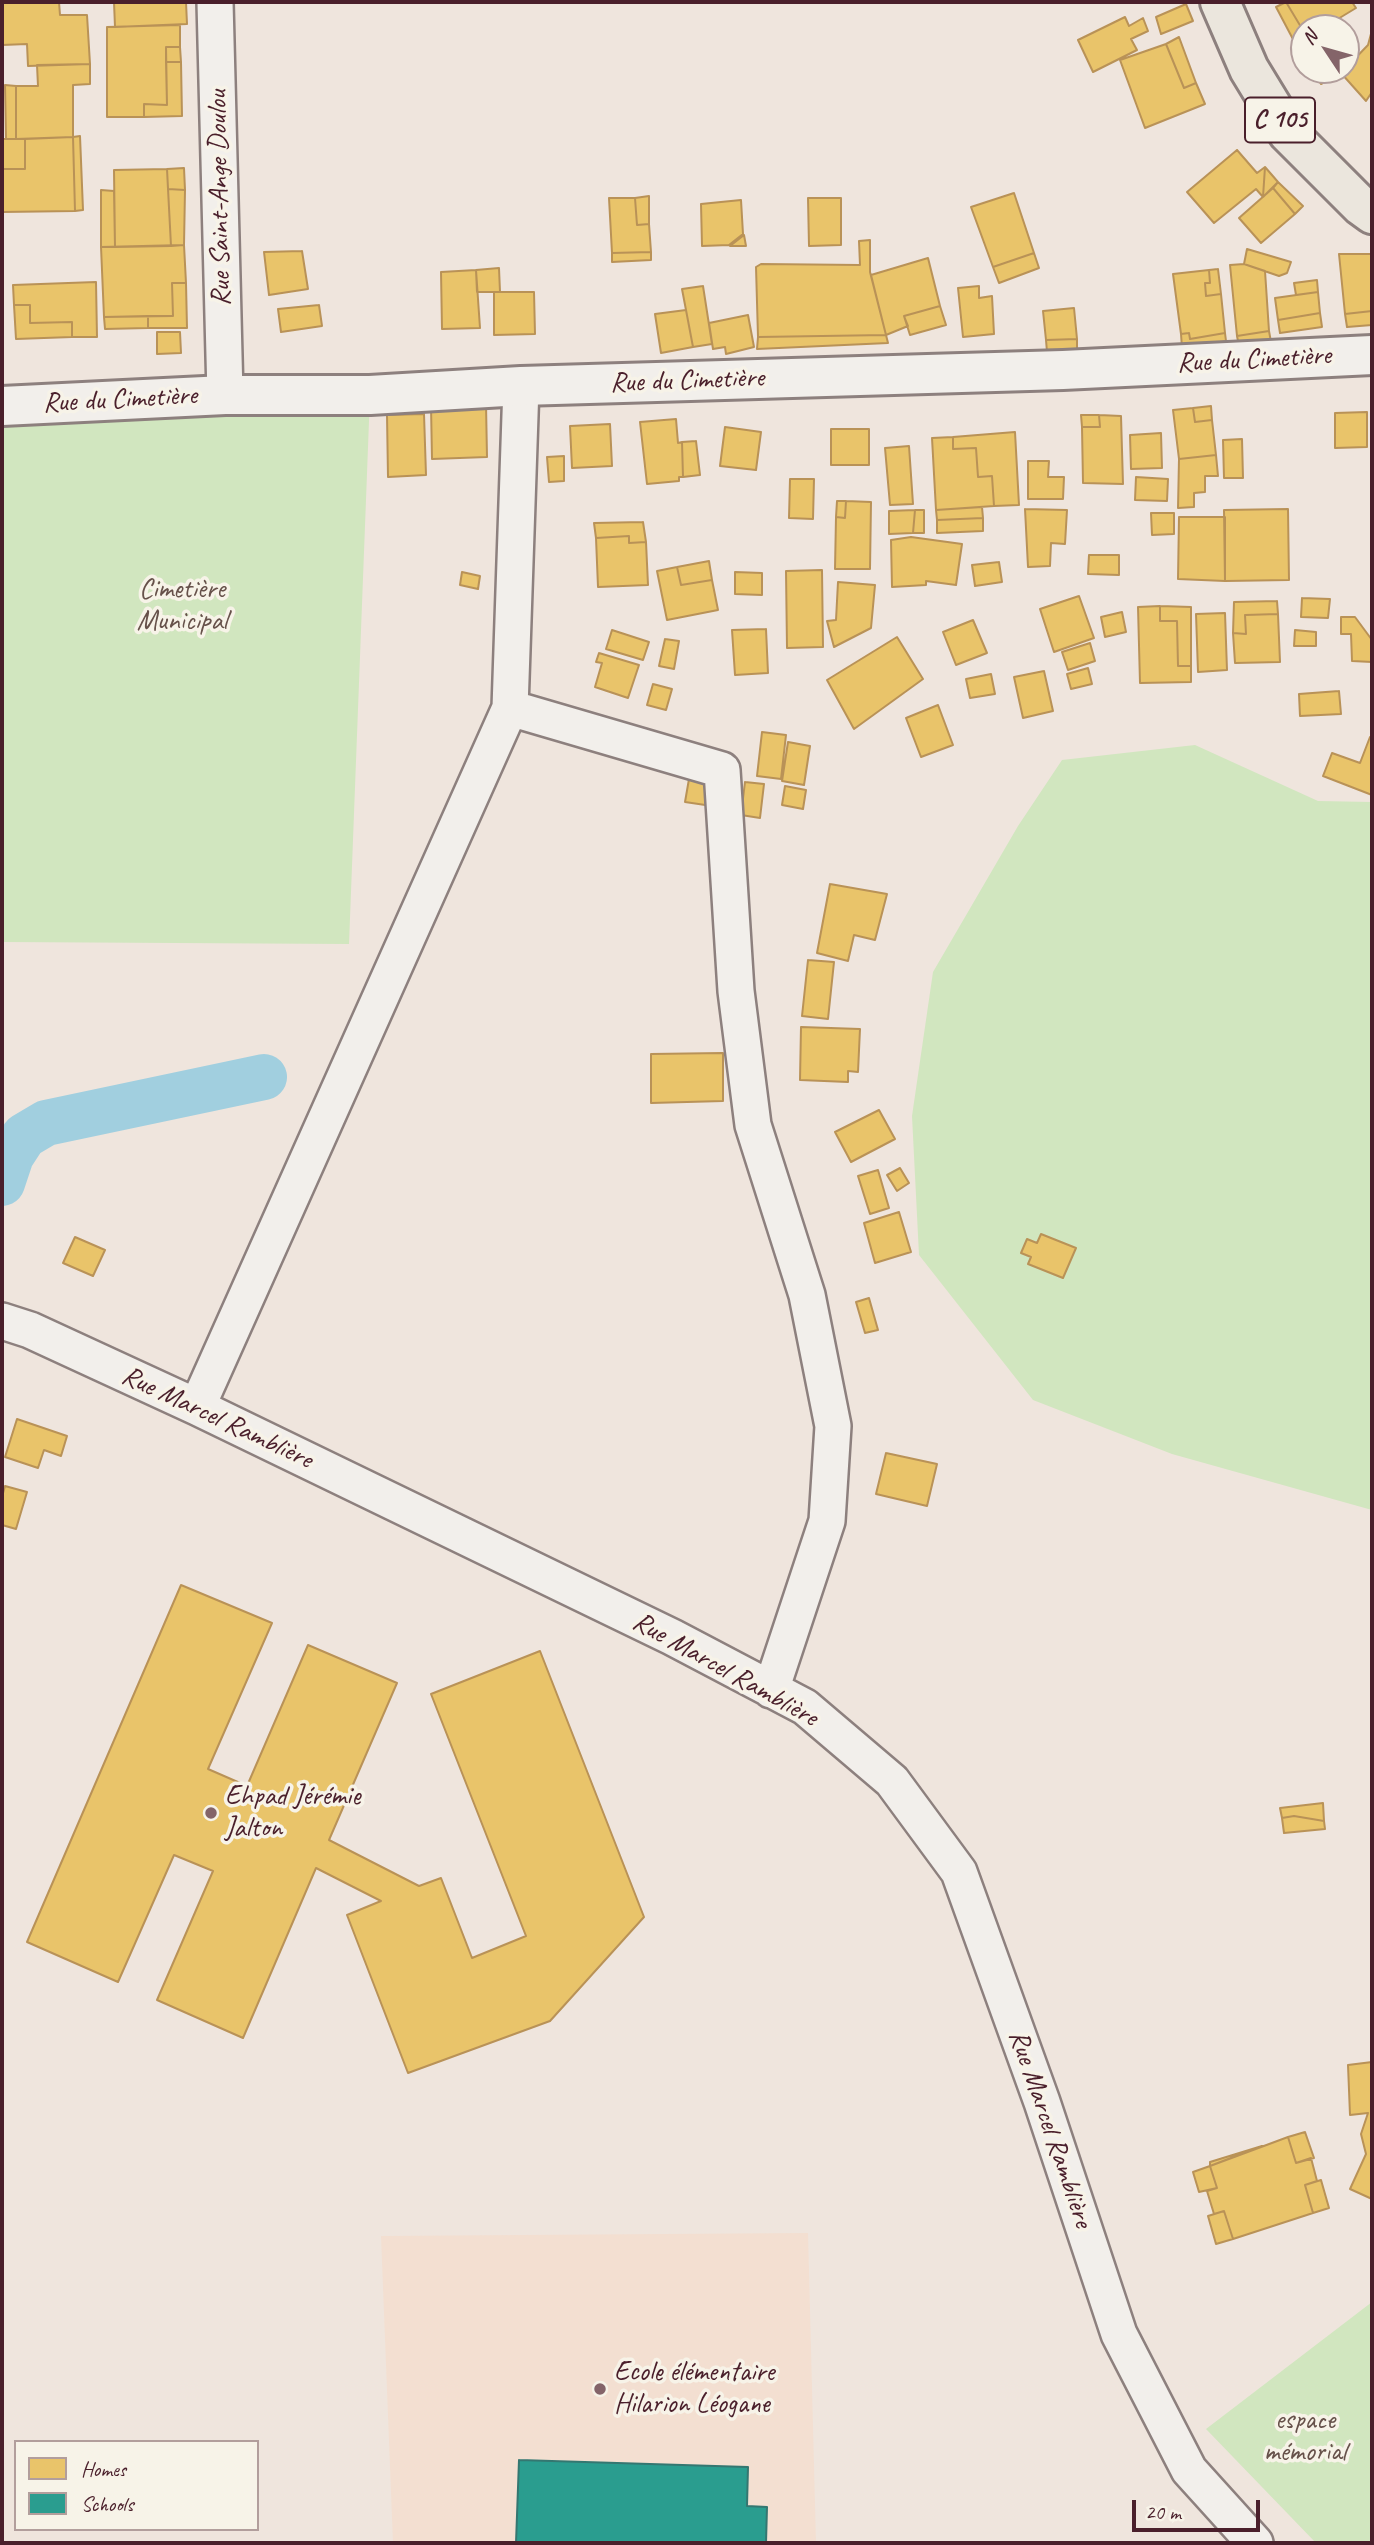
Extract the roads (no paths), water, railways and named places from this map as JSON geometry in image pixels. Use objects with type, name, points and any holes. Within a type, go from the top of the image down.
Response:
[{"type":"main road","name":"C 105","points":[[1220,2],[1249,69],[1288,133],[1372,214]]},
{"type":"street","name":"Rue Saint-Ange Doulou","points":[[215,2],[225,395]]},
{"type":"street","name":"Rue du Cimetière","points":[[2,405],[225,395],[370,395],[521,386],[1049,370],[1372,355]]},
{"type":"street","points":[[197,1407],[510,708],[521,386]]},
{"type":"street","points":[[510,708],[722,770],[736,991],[753,1125],[807,1295],[833,1426],[827,1521],[771,1690]]},
{"type":"street","name":"Rue Marcel Ramblière","points":[[2,1321],[30,1330],[197,1407],[672,1637],[805,1707],[892,1782],[959,1872],[1042,2102],[1119,2334],[1189,2470],[1255,2543]]},
{"type":"waterway","points":[[2,1183],[11,1156],[24,1136],[46,1123],[264,1077]]},
{"type":"place","name":"Ehpad Jérémie Jalton","points":[[211,1813]]},
{"type":"place","name":"Ecole élémentaire Hilarion Léogane","points":[[600,2389]]},
{"type":"park label","name":"Cimetière Municipal","points":[[182,606]]},
{"type":"park label","name":"espace mémorial","points":[[1305,2437]]}]
